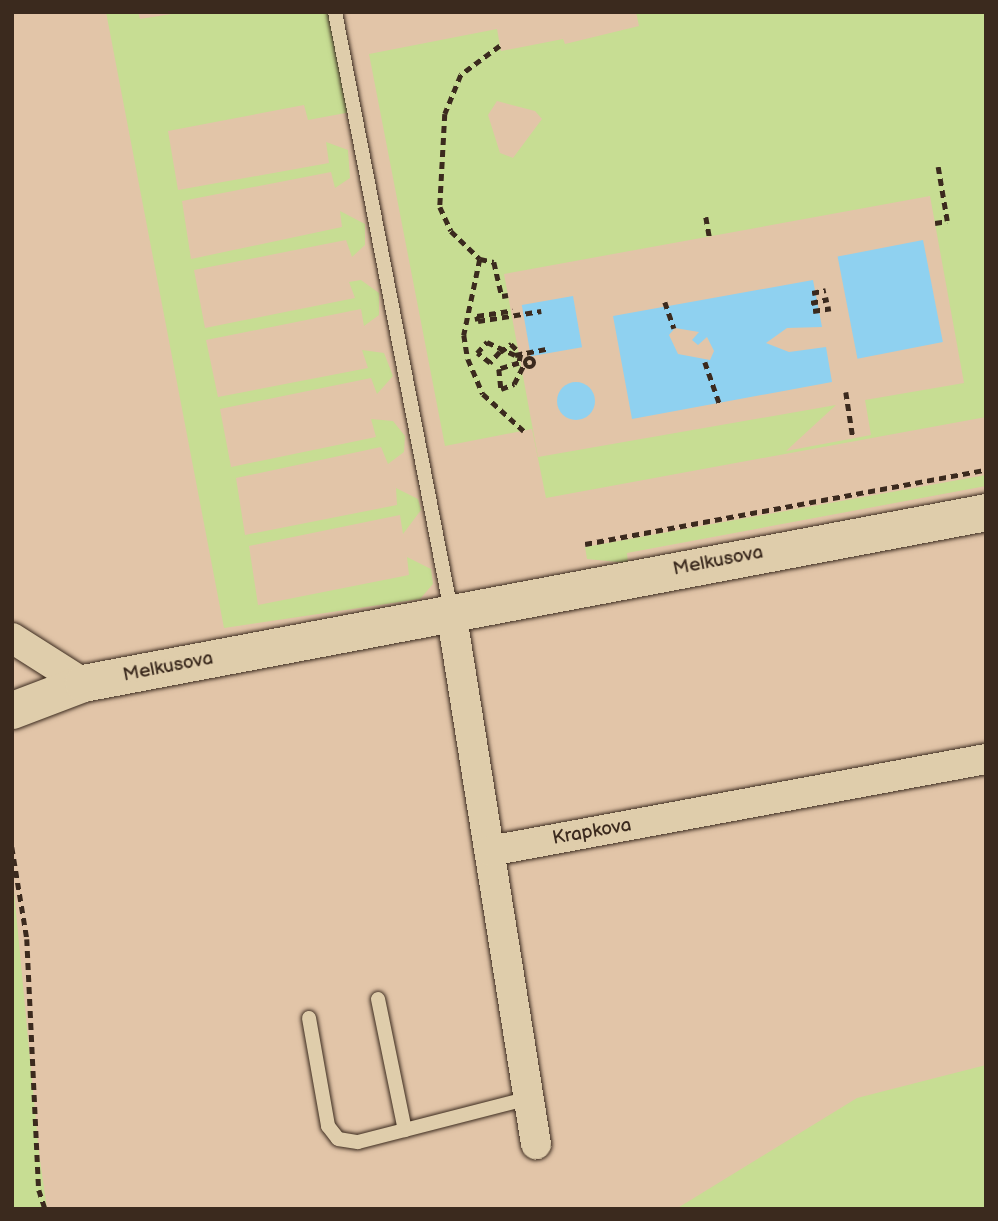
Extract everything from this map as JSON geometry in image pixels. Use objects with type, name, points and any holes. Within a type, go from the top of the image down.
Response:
[{"type":"street","name":"Melkusova","points":[[12,710],[83,684],[451,611],[986,512]]},
{"type":"street","points":[[451,611],[536,1144]]},
{"type":"street","points":[[12,638],[83,684]]},
{"type":"street","name":"Krapkova","points":[[489,851],[986,760]]},
{"type":"lane","points":[[335,12],[451,611]]},
{"type":"lane","points":[[378,999],[405,1130]]},
{"type":"lane","points":[[309,1018],[328,1126],[338,1139],[358,1142],[529,1098]]},
{"type":"path","points":[[500,46],[461,75],[445,114],[438,161],[440,207],[451,231],[481,259],[494,262],[502,296],[508,295]]},
{"type":"path","points":[[935,223],[947,221],[937,167]]},
{"type":"path","points":[[706,217],[710,240]]},
{"type":"path","points":[[481,259],[464,335],[468,359],[483,394],[524,430]]},
{"type":"path","points":[[812,293],[826,290]]},
{"type":"path","points":[[811,303],[828,299]]},
{"type":"path","points":[[665,302],[674,328]]},
{"type":"path","points":[[813,311],[831,308]]},
{"type":"path","points":[[513,310],[477,316],[478,321],[541,311]]},
{"type":"path","points":[[525,362],[514,384],[501,389],[496,374],[519,363],[522,359],[522,354],[520,348],[504,346],[500,352],[495,359],[491,363],[477,353],[487,342],[495,345],[502,350],[509,354],[515,355],[526,353],[546,349]]},
{"type":"path","points":[[705,362],[720,405]]},
{"type":"path","points":[[846,392],[853,438]]},
{"type":"path","points":[[585,544],[986,470]]},
{"type":"path","points":[[12,847],[27,939],[39,1190],[45,1209]]},
{"type":"green space","points":[[106,12],[138,12],[140,19],[184,12],[332,12],[351,112],[308,120],[304,105],[168,131],[178,190],[329,163],[326,142],[348,150],[350,178],[335,188],[331,172],[182,201],[191,259],[342,227],[340,211],[365,224],[365,245],[352,257],[346,240],[194,270],[205,328],[355,298],[349,282],[361,280],[379,293],[379,315],[364,326],[361,309],[206,340],[218,397],[368,368],[362,350],[384,353],[393,376],[377,394],[371,378],[220,409],[231,467],[376,437],[371,419],[393,421],[405,436],[404,452],[388,464],[381,447],[236,478],[245,535],[397,505],[396,488],[418,499],[421,510],[403,534],[400,515],[249,546],[258,605],[409,575],[407,557],[431,569],[433,584],[420,599],[224,628]]},
{"type":"green space","points":[[636,12],[986,12],[986,417],[546,498],[532,429],[445,446],[369,54],[497,29],[501,51],[563,39],[565,44],[639,26]],"holes":[[[497,101],[535,111],[542,119],[513,158],[500,153],[488,115]],[[930,196],[964,383],[865,400],[871,435],[786,451],[836,405],[538,457],[504,274]]]},
{"type":"green space","points":[[986,475],[986,486],[627,553],[628,563],[587,559],[585,547]]},
{"type":"green space","points":[[12,870],[39,1153],[47,1209],[12,1209]]},
{"type":"green space","points":[[986,1065],[986,1209],[676,1209],[857,1098]]},
{"type":"water","points":[[923,240],[943,342],[857,359],[838,257]]},
{"type":"water","points":[[813,280],[822,327],[787,328],[766,343],[789,352],[826,347],[832,382],[632,419],[613,316]],"holes":[[[675,328],[699,332],[692,340],[698,345],[707,337],[714,351],[710,360],[678,354],[669,335]]]},
{"type":"water","points":[[573,296],[582,347],[531,356],[522,305]]},
{"type":"water","points":[[576,382],[589,388],[595,401],[589,414],[576,420],[563,414],[557,401],[563,388]]}]
